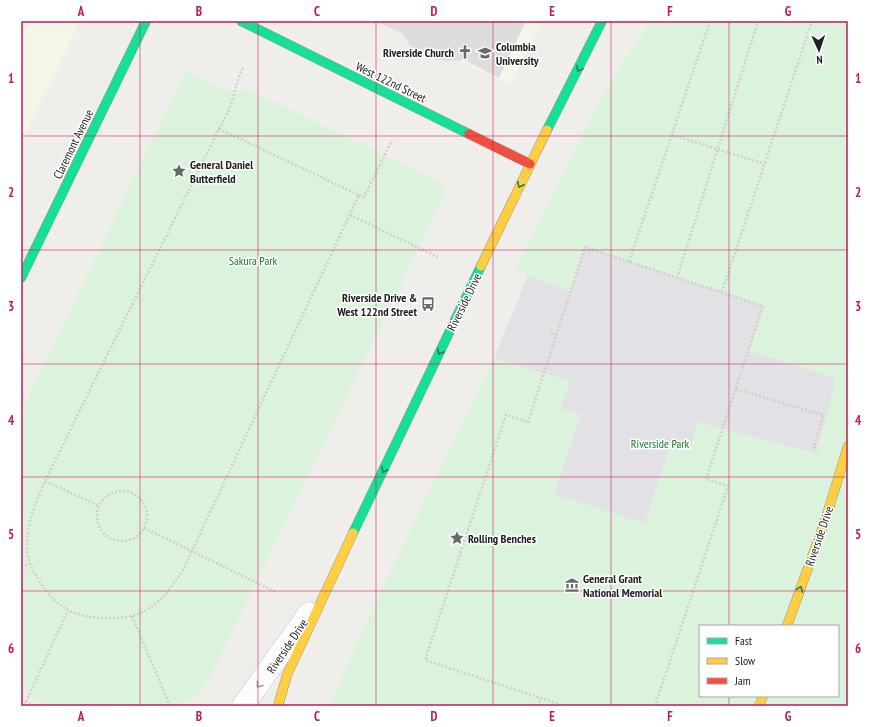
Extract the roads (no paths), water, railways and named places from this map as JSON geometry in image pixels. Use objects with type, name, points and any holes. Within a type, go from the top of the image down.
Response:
[{"type":"main road","name":"Claremont Avenue","points":[[21,278],[146,21]]},
{"type":"main road","name":"West 122nd Street","points":[[241,21],[530,164]]},
{"type":"main road","name":"Riverside Drive","points":[[278,706],[287,675],[329,584],[530,164],[602,21]]},
{"type":"main road","points":[[591,44],[611,26]]},
{"type":"main road","name":"Riverside Drive","points":[[787,625],[824,521],[848,446]]},
{"type":"street","name":"Riverside Drive","points":[[243,706],[329,584]]},
{"type":"place","name":"Riverside Church","points":[[465,52]]},
{"type":"place","name":"Columbia University","points":[[485,53]]},
{"type":"place","name":"General Daniel Butterfield","points":[[179,171]]},
{"type":"place","name":"Riverside Drive & West 122nd Street","points":[[428,304]]},
{"type":"place","name":"Rolling Benches","points":[[457,538]]},
{"type":"place","name":"General Grant National Memorial","points":[[572,585]]},
{"type":"park label","name":"Sakura Park","points":[[253,260]]},
{"type":"park label","name":"Riverside Park","points":[[660,443]]}]
